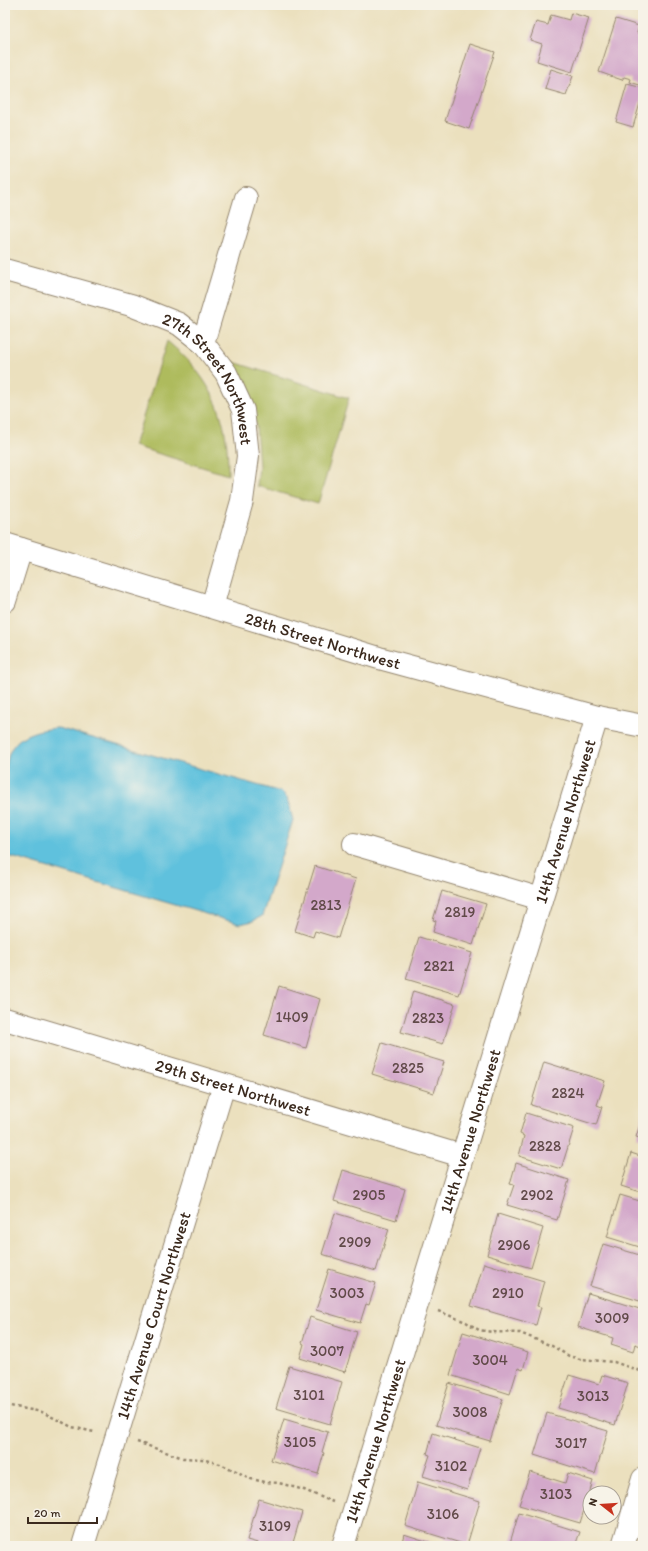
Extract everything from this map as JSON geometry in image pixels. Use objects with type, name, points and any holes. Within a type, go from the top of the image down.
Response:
[{"type":"street","points":[[203,343],[246,198]]},
{"type":"street","name":"27th Street Northwest","points":[[5,270],[131,304],[179,324],[203,343],[226,373],[243,410],[248,456],[242,501],[212,607]]},
{"type":"street","points":[[5,601],[13,546]]},
{"type":"street","name":"28th Street Northwest","points":[[13,546],[379,658],[597,717],[643,726]]},
{"type":"street","name":"14th Avenue Northwest","points":[[343,1546],[597,717]]},
{"type":"street","points":[[354,844],[541,898]]},
{"type":"street","name":"29th Street Northwest","points":[[5,1019],[462,1156]]},
{"type":"street","name":"14th Avenue Court Northwest","points":[[83,1546],[224,1085]]},
{"type":"street","points":[[623,1546],[642,1484]]},
{"type":"path","points":[[417,1303],[466,1322],[479,1330],[520,1333],[552,1346],[569,1356],[580,1359],[614,1362],[643,1372]]},
{"type":"path","points":[[5,1405],[42,1412],[83,1430],[117,1435],[183,1458],[202,1459],[220,1464],[236,1470],[251,1479],[279,1483],[304,1490],[332,1502],[354,1508]]},
{"type":"green space","points":[[167,341],[196,369],[215,400],[221,416],[225,434],[228,454],[228,475],[134,446]]},
{"type":"green space","points":[[230,361],[349,398],[318,504],[257,486],[259,466],[256,426]]},
{"type":"water","points":[[58,728],[281,792],[287,798],[293,820],[262,916],[253,921],[240,924],[5,855],[5,783],[8,757],[16,743],[26,735],[45,729]]},
{"type":"building","points":[[571,13],[589,18],[572,72],[537,61],[542,44],[530,40],[536,22],[548,25],[551,15],[569,20]]},
{"type":"building","points":[[616,19],[639,26],[637,33],[643,35],[643,86],[630,82],[631,79],[624,77],[622,80],[599,72]]},
{"type":"building","points":[[470,44],[495,52],[469,129],[445,121]]},
{"type":"building","points":[[551,69],[573,76],[566,95],[545,89]]},
{"type":"building","points":[[627,84],[643,88],[643,93],[633,127],[616,122]]},
{"type":"building","points":[[315,866],[356,879],[338,938],[315,931],[313,937],[295,931]]},
{"type":"building","points":[[442,891],[486,904],[473,945],[433,932],[436,921],[433,920]]},
{"type":"building","points":[[419,937],[472,953],[459,995],[406,979]]},
{"type":"building","points":[[279,986],[320,999],[306,1048],[264,1035]]},
{"type":"building","points":[[413,991],[455,1004],[443,1044],[401,1032]]},
{"type":"building","points":[[382,1043],[444,1062],[434,1093],[372,1074]]},
{"type":"building","points":[[544,1062],[605,1081],[597,1105],[602,1107],[596,1125],[531,1105]]},
{"type":"building","points":[[526,1113],[574,1128],[561,1169],[519,1156],[524,1136],[520,1134]]},
{"type":"building","points":[[643,1115],[643,1139],[636,1137]]},
{"type":"building","points":[[631,1153],[643,1157],[643,1193],[621,1186]]},
{"type":"building","points":[[516,1163],[569,1180],[557,1220],[507,1205],[514,1185],[510,1184]]},
{"type":"building","points":[[343,1170],[405,1189],[396,1220],[334,1201]]},
{"type":"building","points":[[620,1195],[643,1202],[643,1248],[607,1237]]},
{"type":"building","points":[[335,1213],[389,1229],[376,1271],[322,1254]]},
{"type":"building","points":[[498,1214],[543,1228],[531,1268],[487,1255]]},
{"type":"building","points":[[603,1244],[643,1256],[643,1302],[590,1286]]},
{"type":"building","points":[[484,1263],[544,1281],[537,1306],[541,1307],[536,1325],[471,1306]]},
{"type":"building","points":[[329,1269],[376,1283],[369,1305],[366,1304],[360,1323],[316,1310]]},
{"type":"building","points":[[588,1293],[643,1310],[643,1340],[641,1346],[635,1344],[633,1352],[611,1345],[613,1338],[578,1327]]},
{"type":"building","points":[[310,1317],[357,1332],[345,1372],[300,1358],[304,1344],[302,1343]]},
{"type":"building","points":[[463,1332],[528,1352],[523,1370],[518,1368],[510,1394],[450,1375]]},
{"type":"building","points":[[289,1366],[342,1382],[330,1424],[276,1408]]},
{"type":"building","points":[[569,1375],[599,1384],[602,1375],[628,1383],[615,1425],[558,1408]]},
{"type":"building","points":[[449,1383],[503,1399],[490,1441],[436,1425]]},
{"type":"building","points":[[547,1413],[608,1431],[595,1474],[534,1455]]},
{"type":"building","points":[[284,1419],[328,1432],[322,1452],[324,1453],[318,1474],[271,1460]]},
{"type":"building","points":[[433,1433],[480,1448],[467,1490],[423,1476],[430,1455],[427,1454]]},
{"type":"building","points":[[530,1472],[565,1483],[568,1473],[593,1481],[592,1485],[582,1485],[582,1517],[580,1523],[519,1505]]},
{"type":"building","points":[[418,1482],[480,1501],[467,1545],[405,1526]]},
{"type":"building","points":[[259,1499],[302,1512],[292,1546],[268,1546],[247,1540]]},
{"type":"building","points":[[519,1513],[580,1532],[575,1546],[509,1546]]},
{"type":"building","points":[[404,1534],[441,1546],[401,1546]]}]
